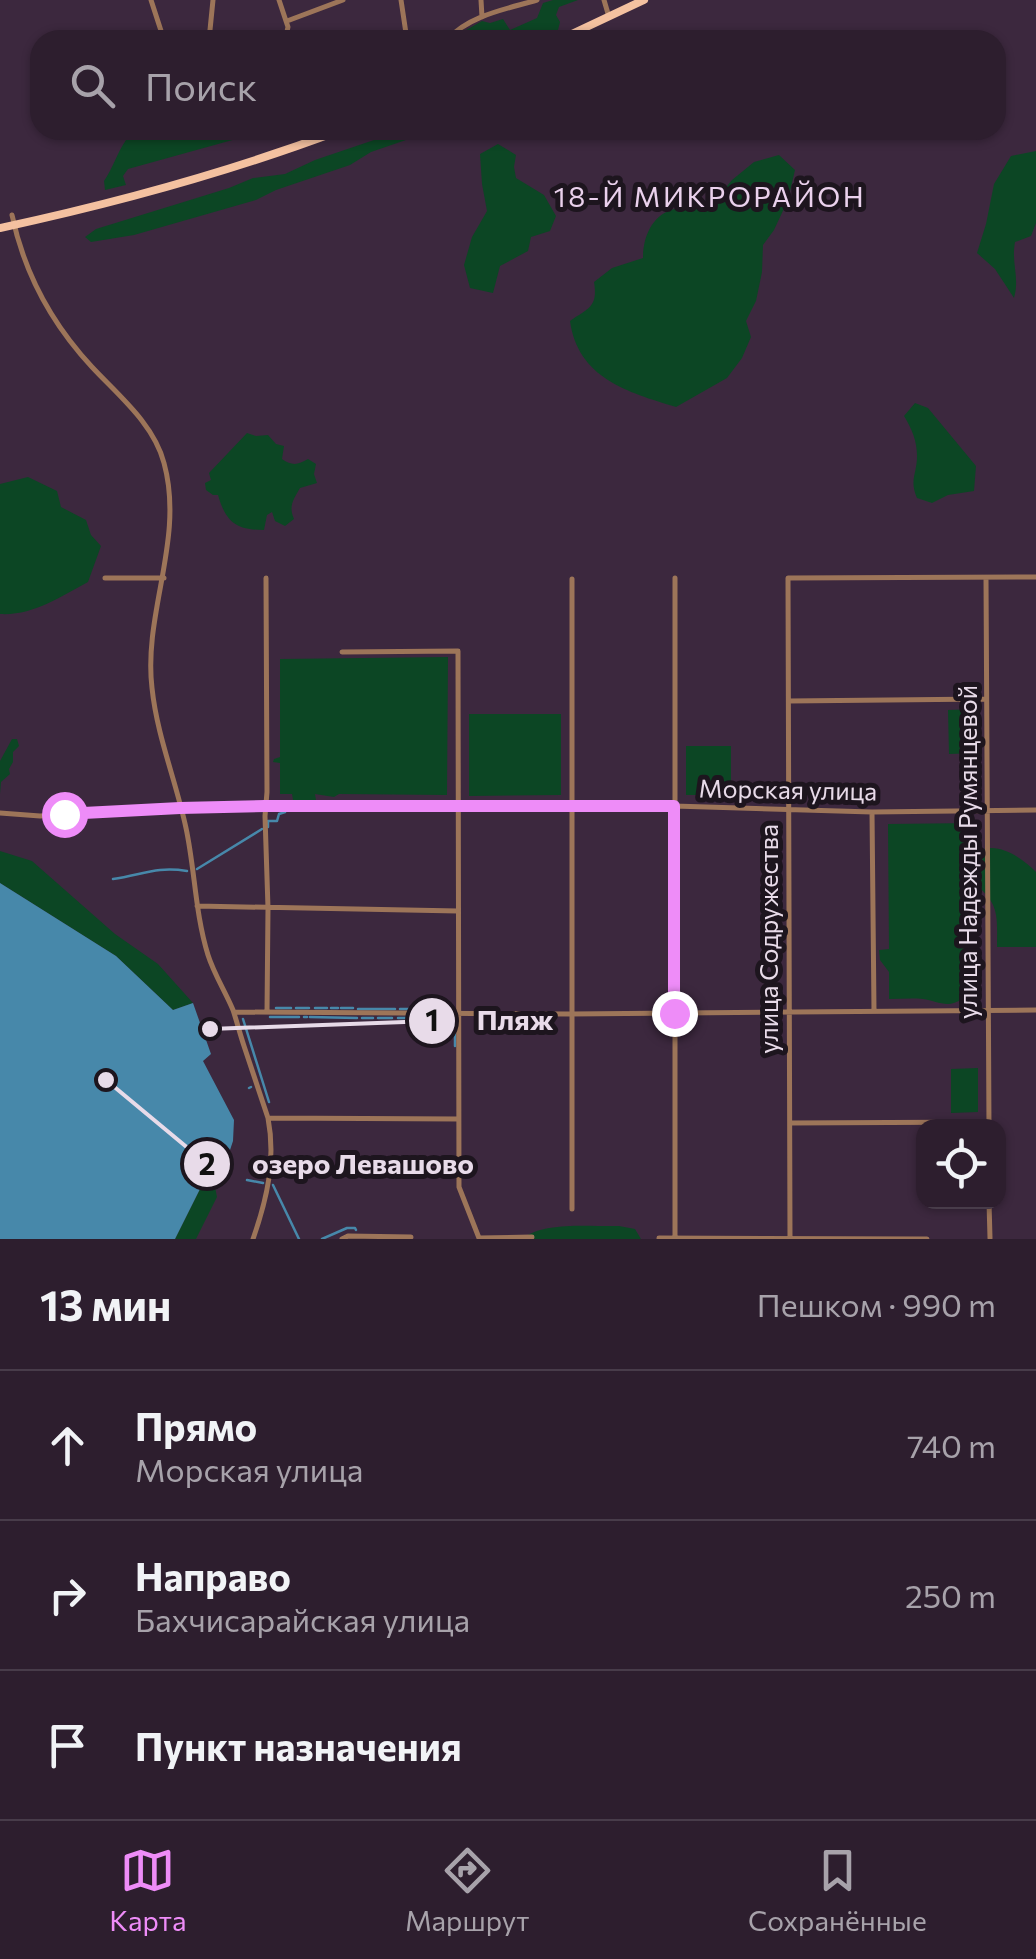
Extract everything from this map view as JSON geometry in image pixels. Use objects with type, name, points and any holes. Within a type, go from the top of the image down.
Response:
[{"type":"main road","points":[[581,30],[644,0]]},
{"type":"main road","points":[[0,228],[164,189],[315,140]]},
{"type":"street","points":[[151,0],[161,30]]},
{"type":"street","points":[[210,30],[213,0]]},
{"type":"street","points":[[279,0],[287,30]]},
{"type":"street","points":[[287,21],[343,0]]},
{"type":"street","points":[[402,0],[405,30]]},
{"type":"street","points":[[481,0],[482,17]]},
{"type":"street","points":[[456,30],[482,17],[537,0]]},
{"type":"street","points":[[604,0],[610,17]]},
{"type":"street","points":[[12,214],[29,270],[48,309],[73,345],[135,412],[158,446],[166,471],[169,535],[150,653],[151,678],[159,731],[186,829],[196,906],[209,958],[234,1012],[268,1118],[272,1167],[253,1239]]},
{"type":"street","points":[[105,578],[164,578]]},
{"type":"street","points":[[266,578],[268,1012]]},
{"type":"street","points":[[675,578],[675,1238]]},
{"type":"street","name":"улица Содружества","points":[[790,1239],[788,578],[986,578]]},
{"type":"street","points":[[986,578],[1036,578]]},
{"type":"street","name":"улица Надежды Румянцевой","points":[[986,578],[989,1119]]},
{"type":"street","points":[[572,579],[572,1209]]},
{"type":"street","points":[[342,652],[458,651],[459,1188],[479,1238],[532,1238]]},
{"type":"street","points":[[788,701],[986,700]]},
{"type":"street","name":"Морская улица","points":[[0,813],[40,816],[265,806],[1036,810]]},
{"type":"street","points":[[872,812],[874,1011]]},
{"type":"street","points":[[196,906],[458,911]]},
{"type":"street","points":[[234,1012],[1036,1010]]},
{"type":"street","points":[[268,1118],[458,1119]]},
{"type":"street","points":[[790,1123],[916,1124]]},
{"type":"street","points":[[989,1209],[990,1238]]},
{"type":"street","points":[[342,1239],[411,1237]]},
{"type":"street","points":[[659,1238],[927,1239]]},
{"type":"green space","points":[[578,0],[559,7],[558,30],[510,30],[537,18],[543,3]]},
{"type":"green space","points":[[503,19],[510,30],[466,30],[482,21]]},
{"type":"green space","points":[[126,140],[233,140],[128,169],[123,176],[126,185],[105,190],[104,181]]},
{"type":"green space","points":[[374,140],[406,140],[256,200],[134,235],[91,242],[85,237],[96,229],[253,178],[285,174]]},
{"type":"green space","points":[[498,144],[516,155],[516,178],[544,195],[556,216],[550,231],[531,237],[528,251],[500,266],[493,293],[470,288],[464,265],[472,237],[487,211],[480,154]]},
{"type":"green space","points":[[1036,151],[1036,223],[1031,236],[1015,242],[1014,298],[995,269],[977,253],[994,184],[1011,156]]},
{"type":"green space","points":[[779,155],[795,170],[788,200],[763,245],[756,301],[746,321],[751,337],[727,378],[676,407],[623,388],[594,369],[575,340],[570,321],[593,302],[594,282],[612,268],[643,258],[650,229],[664,213],[713,203],[754,162]]},
{"type":"green space","points":[[915,403],[928,408],[976,466],[974,491],[948,495],[932,503],[917,498],[913,482],[916,445],[904,416]]},
{"type":"green space","points":[[247,433],[268,435],[284,446],[282,459],[289,463],[308,459],[316,464],[317,483],[300,488],[292,506],[294,519],[285,526],[275,521],[272,512],[267,515],[264,530],[240,526],[229,518],[218,495],[206,490],[205,483],[211,480],[209,473]]},
{"type":"green space","points":[[28,477],[57,491],[61,507],[86,520],[91,535],[101,546],[88,582],[35,609],[0,614],[0,484]]},
{"type":"green space","points":[[448,657],[447,795],[315,794],[316,800],[293,800],[292,794],[280,794],[280,763],[273,762],[280,757],[280,659]]},
{"type":"green space","points":[[977,709],[977,753],[949,754],[948,710]]},
{"type":"green space","points":[[469,714],[561,714],[561,795],[469,796]]},
{"type":"green space","points":[[12,739],[17,739],[19,746],[13,752],[10,774],[1,782],[0,794],[0,761]]},
{"type":"green space","points":[[686,746],[731,746],[731,795],[686,795]]},
{"type":"green space","points":[[976,823],[977,852],[1001,849],[1036,872],[1036,947],[997,947],[993,906],[977,886],[977,999],[947,1004],[889,999],[889,972],[880,960],[879,950],[889,949],[888,824]]},
{"type":"green space","points":[[0,851],[32,861],[115,934],[158,964],[193,1003],[173,1010],[116,956],[0,883]]},
{"type":"green space","points":[[978,1068],[978,1112],[951,1113],[951,1069]]},
{"type":"green space","points":[[202,1185],[215,1187],[217,1197],[196,1239],[175,1239]]},
{"type":"green space","points":[[555,1227],[635,1229],[641,1239],[522,1239]]},
{"type":"water","points":[[0,883],[116,956],[173,1010],[193,1003],[211,1054],[203,1061],[234,1120],[233,1141],[202,1185],[175,1239],[0,1239]]},
{"type":"waterway","points":[[268,827],[268,821],[277,821],[279,814],[285,812]]},
{"type":"waterway","points":[[197,869],[262,829]]},
{"type":"waterway","points":[[113,879],[158,870],[187,871]]},
{"type":"waterway","points":[[276,1008],[291,1008]]},
{"type":"waterway","points":[[296,1008],[309,1008]]},
{"type":"waterway","points":[[315,1008],[327,1008]]},
{"type":"waterway","points":[[331,1008],[338,1008]]},
{"type":"waterway","points":[[341,1008],[353,1008]]},
{"type":"waterway","points":[[358,1009],[395,1009]]},
{"type":"waterway","points":[[400,1009],[422,1009]]},
{"type":"waterway","points":[[270,1017],[299,1017]]},
{"type":"waterway","points":[[310,1017],[357,1018]]},
{"type":"waterway","points":[[362,1018],[373,1018]]},
{"type":"waterway","points":[[378,1018],[392,1018]]},
{"type":"waterway","points":[[398,1018],[413,1018]]},
{"type":"waterway","points":[[243,1019],[269,1102]]},
{"type":"waterway","points":[[417,1019],[437,1019]]},
{"type":"waterway","points":[[441,1019],[452,1021],[455,1028]]},
{"type":"waterway","points":[[455,1032],[455,1046]]},
{"type":"waterway","points":[[247,1180],[263,1183]]},
{"type":"waterway","points":[[273,1185],[299,1239]]},
{"type":"waterway","points":[[322,1239],[347,1228],[356,1230]]},
{"type":"place","name":"Пляж","points":[[210,1029]]},
{"type":"place","name":"озеро Левашово","points":[[106,1080]]},
{"type":"district","name":"18-Й МИКРОРАЙОН","points":[[710,196]]},
{"type":"route","points":[[64,814],[265,806],[674,806],[674,1013]]}]
